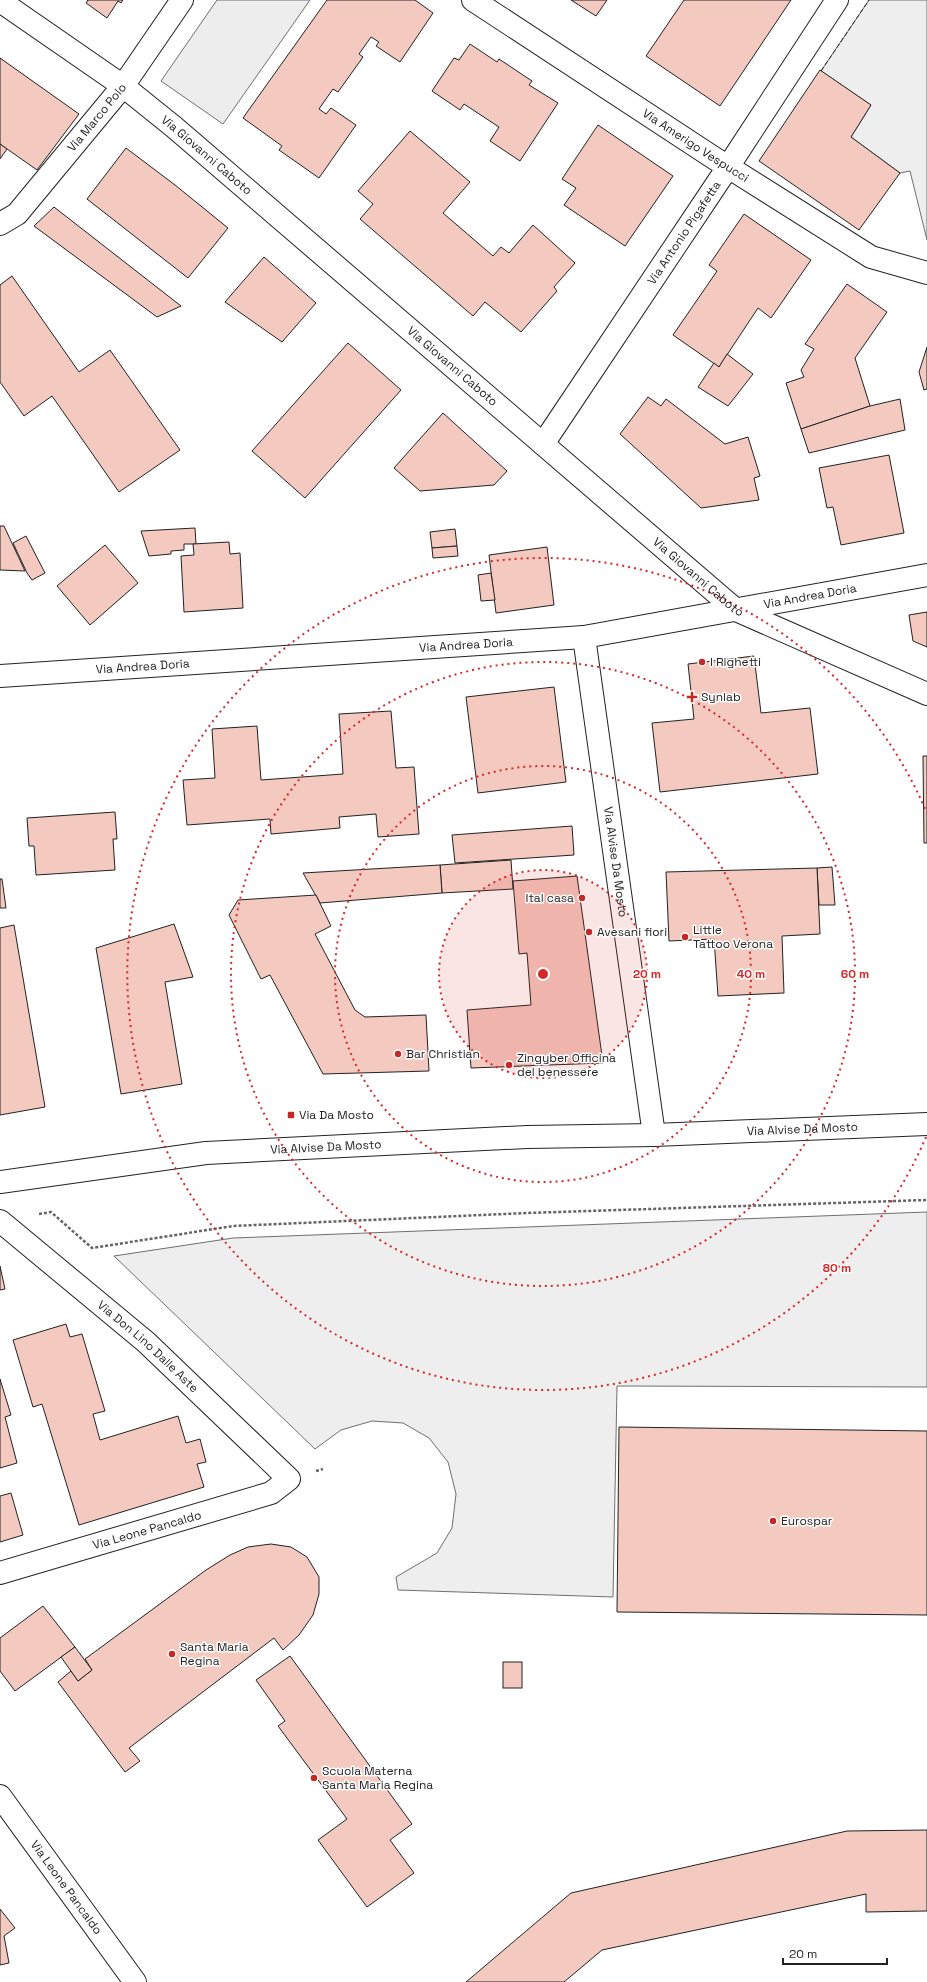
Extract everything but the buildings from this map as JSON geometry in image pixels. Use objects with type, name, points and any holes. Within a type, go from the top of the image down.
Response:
[{"type":"street","name":"Via Marco Polo","points":[[9,219],[123,86],[182,0]]},
{"type":"street","name":"Via Amerigo Vespucci","points":[[473,0],[728,167],[871,258],[927,273]]},
{"type":"street","name":"Via Antonio Pigafetta","points":[[543,444],[728,167],[837,0]]},
{"type":"street","name":"Via Giovanni Caboto","points":[[0,1],[123,86],[174,127],[736,610],[927,694]]},
{"type":"street","name":"Via Andrea Doria","points":[[0,676],[584,637],[927,575]]},
{"type":"street","name":"Via Alvise Da Mosto","points":[[584,637],[654,1134]]},
{"type":"street","name":"Via Alvise Da Mosto","points":[[0,1182],[206,1153],[527,1137],[927,1124]]},
{"type":"street","name":"Via Don Lino Dalle Aste","points":[[0,1221],[146,1342],[289,1479]]},
{"type":"street","name":"Via Leone Pancaldo","points":[[0,1573],[271,1494],[289,1479]]},
{"type":"street","name":"Via Leone Pancaldo","points":[[0,1796],[133,1981]]},
{"type":"path","points":[[37,1215],[51,1212],[92,1248],[233,1226],[543,1213],[927,1200]]},
{"type":"shaded area","points":[[217,0],[310,0],[223,124],[161,81]]},
{"type":"shaded area","points":[[869,0],[927,0],[927,240],[910,171],[900,173],[851,137],[871,105],[821,71]]},
{"type":"shaded area","points":[[927,1212],[927,1387],[617,1386],[613,1597],[398,1590],[396,1577],[437,1553],[452,1528],[456,1494],[448,1462],[429,1438],[403,1423],[372,1421],[341,1430],[315,1449],[114,1256],[233,1238]]},
{"type":"fence","points":[[821,71],[869,0]]},
{"type":"place","name":"I Righetti","points":[[702,662]]},
{"type":"place","name":"Synlab","points":[[692,697]]},
{"type":"place","name":"Ital casa","points":[[582,898]]},
{"type":"place","name":"Avesani fiori","points":[[589,932]]},
{"type":"place","name":"Little Tattoo Verona","points":[[685,937]]},
{"type":"place","name":"Bar Christian","points":[[398,1054]]},
{"type":"place","name":"Zingyber Officina del benessere","points":[[509,1065]]},
{"type":"place","name":"Via Da Mosto","points":[[291,1115]]},
{"type":"place","name":"Eurospar","points":[[773,1521]]},
{"type":"place","name":"Santa Maria Regina","points":[[172,1654]]},
{"type":"place","name":"Scuola Materna Santa Maria Regina","points":[[314,1778]]}]
